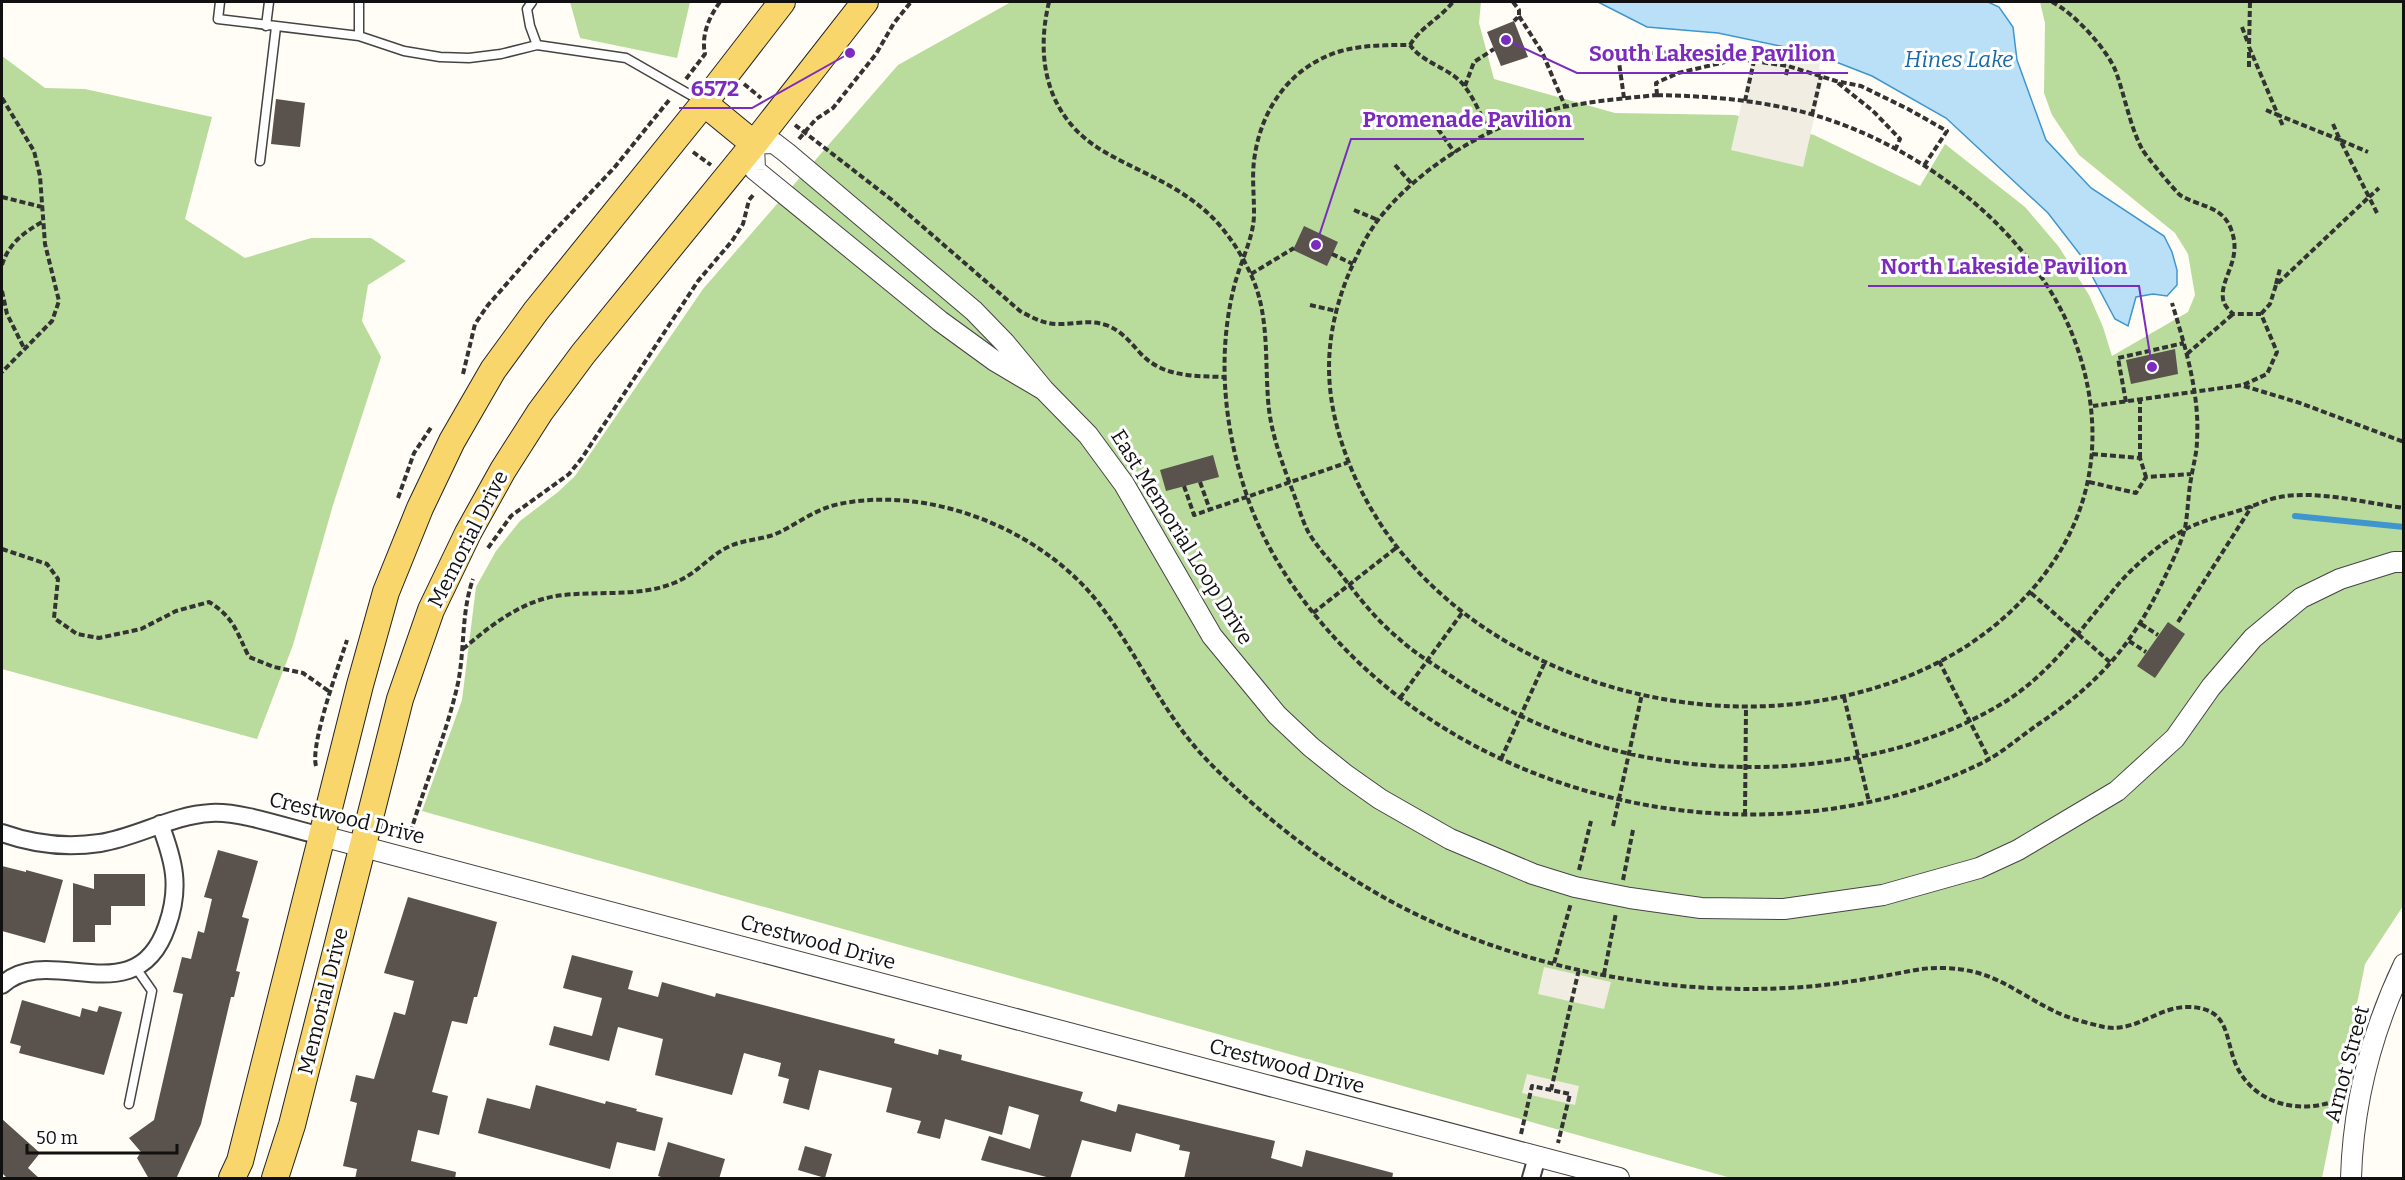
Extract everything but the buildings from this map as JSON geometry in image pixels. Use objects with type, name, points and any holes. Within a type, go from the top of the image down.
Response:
[{"type":"main road","name":"Memorial Drive","points":[[238,1173],[360,685],[386,592],[420,508],[452,441],[494,370],[536,311],[704,103],[782,2]]},
{"type":"main road","name":"Memorial Drive","points":[[274,1179],[292,1125],[400,699],[431,610],[468,533],[503,470],[540,412],[583,354],[754,144],[865,2]]},
{"type":"main road","points":[[704,103],[754,144]]},
{"type":"street","name":"East Memorial Loop Drive","points":[[1044,390],[995,361],[940,321],[755,170],[754,144],[774,143],[936,278],[1005,343],[1044,390],[1088,435],[1124,484],[1212,636],[1277,715],[1346,776],[1429,828],[1533,874],[1575,887],[1620,897],[1701,909],[1784,909],[1883,895],[1979,868],[2018,850],[2117,791],[2175,738],[2211,687],[2253,638],[2301,598],[2340,579],[2394,562],[2403,562]]},
{"type":"street","name":"Crestwood Drive","points":[[2,833],[56,845],[101,843],[193,815],[213,812],[240,816],[403,856],[1619,1179]]},
{"type":"street","points":[[2,985],[9,978],[33,970],[100,975],[136,968],[152,957],[161,944],[172,909],[175,887],[173,857],[160,824]]},
{"type":"street","name":"Arnot Street","points":[[2351,1179],[2353,1134],[2365,1074],[2403,964]]},
{"type":"street","points":[[1531,1179],[1545,1159]]},
{"type":"lane","points":[[220,2],[218,19],[359,36],[404,51],[469,58],[501,54],[537,45],[626,58],[704,103]]},
{"type":"lane","points":[[260,161],[271,26],[269,2]]},
{"type":"lane","points":[[359,2],[359,36]]},
{"type":"lane","points":[[532,2],[527,9],[537,45]]},
{"type":"lane","points":[[129,1104],[152,991],[136,968]]},
{"type":"path","points":[[688,77],[705,54],[703,46],[707,25],[720,2]]},
{"type":"path","points":[[795,143],[816,119],[833,108],[876,54],[894,23],[911,2]]},
{"type":"path","points":[[1049,2],[1043,31],[1043,56],[1047,82],[1058,105],[1080,134],[1101,150],[1202,207],[1218,225],[1251,274],[1264,319],[1268,406],[1289,482],[1308,532],[1349,585],[1396,637],[1480,695],[1566,736],[1628,755],[1686,764],[1746,768],[1821,764],[1858,759],[1936,737],[2006,701],[2048,669],[2121,580],[2184,530],[2282,497],[2322,497],[2403,508]]},
{"type":"path","points":[[1410,45],[1415,36],[1437,19],[1453,2]]},
{"type":"path","points":[[1513,2],[1519,10],[1519,16],[1542,52],[1565,106]]},
{"type":"path","points":[[2052,2],[2086,28],[2115,68],[2143,151],[2172,188],[2188,199],[2214,208],[2228,222],[2235,244],[2235,258],[2223,298],[2226,307],[2233,314]]},
{"type":"path","points":[[2249,67],[2250,2]]},
{"type":"path","points":[[1514,21],[1519,16]]},
{"type":"path","points":[[2242,27],[2283,126]]},
{"type":"path","points":[[1410,45],[1358,48],[1321,59],[1302,71],[1276,97],[1266,114],[1254,162],[1254,221],[1227,320],[1224,377],[1233,443],[1247,497],[1270,547],[1313,613],[1362,666],[1431,721],[1501,759],[1547,778],[1649,806],[1745,815],[1806,812],[1884,800],[1945,778],[1989,759],[2076,698],[2111,663],[2141,624],[2167,572],[2184,530],[2197,441],[2187,354],[2172,303]]},
{"type":"path","points":[[1410,45],[1416,53],[1465,86],[1490,133]]},
{"type":"path","points":[[1465,86],[1474,62],[1494,49]]},
{"type":"path","points":[[1624,98],[1618,55],[1690,51],[1723,54],[1739,59],[1788,66],[1861,87],[1908,109],[1947,131],[1923,167]]},
{"type":"path","points":[[1657,95],[1656,83],[1671,76],[1698,67],[1739,59]]},
{"type":"path","points":[[1745,101],[1754,61]]},
{"type":"path","points":[[1786,75],[1788,66]]},
{"type":"path","points":[[728,72],[892,200],[1020,311],[1043,322],[1102,324],[1123,334],[1146,358],[1161,368],[1186,376],[1224,377]]},
{"type":"path","points":[[1812,115],[1821,76]]},
{"type":"path","points":[[1836,81],[1888,125],[1900,139],[1895,150]]},
{"type":"path","points":[[1657,95],[1701,96],[1745,101],[1812,115],[1854,130],[1895,150],[1966,196],[2008,235],[2046,284],[2062,310],[2076,344],[2093,406],[2089,482],[2076,522],[2060,551],[2031,593],[2002,620],[1972,643],[1886,685],[1844,697],[1791,705],[1746,707],[1698,704],[1642,694],[1583,677],[1545,662],[1501,640],[1462,613],[1417,573],[1396,548],[1371,509],[1349,462],[1333,418],[1329,385],[1330,346],[1336,311],[1353,264],[1378,220],[1412,184],[1455,153],[1490,133],[1516,121],[1565,106],[1624,98],[1657,95]]},
{"type":"path","points":[[2,98],[34,151],[40,176],[45,244],[59,301],[52,321],[2,372]]},
{"type":"path","points":[[652,120],[664,107]]},
{"type":"path","points":[[2266,110],[2368,152]]},
{"type":"path","points":[[2333,124],[2377,213]]},
{"type":"path","points":[[1438,129],[1455,153]]},
{"type":"path","points":[[1395,165],[1412,184]]},
{"type":"path","points":[[2276,285],[2379,188]]},
{"type":"path","points":[[484,554],[511,516],[569,474],[582,458],[698,281],[732,241],[743,224],[749,200],[757,190]]},
{"type":"path","points":[[2,197],[42,207]]},
{"type":"path","points":[[1354,210],[1378,220]]},
{"type":"path","points":[[2,265],[6,254],[23,232],[44,221]]},
{"type":"path","points":[[1251,274],[1294,248]]},
{"type":"path","points":[[1332,254],[1353,264]]},
{"type":"path","points":[[2187,354],[2233,314],[2261,314],[2270,304],[2280,269]]},
{"type":"path","points":[[2,291],[7,314],[24,348]]},
{"type":"path","points":[[1310,305],[1336,311]]},
{"type":"path","points":[[2093,406],[2243,385],[2267,374],[2277,352],[2261,314]]},
{"type":"path","points":[[2126,402],[2118,358],[2184,343]]},
{"type":"path","points":[[2243,385],[2403,442]]},
{"type":"path","points":[[2089,482],[2136,493],[2146,477],[2140,458],[2140,400]]},
{"type":"path","points":[[2092,454],[2140,458]]},
{"type":"path","points":[[1184,486],[1194,515],[1349,462]]},
{"type":"path","points":[[2146,477],[2191,474]]},
{"type":"path","points":[[1200,482],[1210,510]]},
{"type":"path","points":[[2178,622],[2252,506]]},
{"type":"path","points":[[1313,613],[1396,548]]},
{"type":"path","points":[[2,549],[47,564],[58,579],[54,618],[77,634],[99,638],[141,629],[176,610],[210,602],[223,610],[235,624],[249,657],[274,667],[303,673],[330,692]]},
{"type":"path","points":[[403,856],[458,683],[463,649],[465,607],[476,570]]},
{"type":"path","points":[[2031,593],[2111,663]]},
{"type":"path","points":[[1400,698],[1462,613]]},
{"type":"path","points":[[2141,624],[2158,635]]},
{"type":"path","points":[[2129,641],[2146,652]]},
{"type":"path","points":[[1939,661],[1989,759]]},
{"type":"path","points":[[1501,759],[1545,662]]},
{"type":"path","points":[[1613,826],[1642,694]]},
{"type":"path","points":[[1844,697],[1869,802]]},
{"type":"path","points":[[1745,815],[1746,707]]},
{"type":"path","points":[[1554,963],[1591,821]]},
{"type":"path","points":[[1604,974],[1633,830]]},
{"type":"path","points":[[1551,1090],[1579,969]]},
{"type":"path","points":[[1516,1152],[1532,1086],[1570,1094],[1545,1159]]},
{"type":"green space","points":[[570,2],[690,2],[677,58],[580,38]]},
{"type":"green space","points":[[1011,2],[1481,2],[1479,23],[1494,79],[1615,113],[1735,115],[1814,135],[1920,186],[1945,144],[2025,207],[2059,247],[2089,295],[2103,327],[2112,356],[2188,312],[2195,295],[2188,254],[2175,233],[2079,155],[2052,115],[2044,93],[2045,23],[2040,2],[2403,2],[2403,906],[2365,964],[2322,1178],[1731,1178],[422,811],[462,700],[476,587],[496,551],[520,521],[575,476],[703,289],[898,65]]},
{"type":"green space","points":[[2,56],[45,88],[85,89],[212,117],[185,219],[245,258],[311,238],[371,238],[406,261],[368,285],[362,321],[381,357],[333,505],[293,645],[257,739],[2,669]]},
{"type":"shaded area","points":[[1762,43],[1770,45],[1771,43],[1822,57],[1819,69],[1825,71],[1803,167],[1731,150],[1753,54],[1759,55]]},
{"type":"shaded area","points":[[1544,967],[1611,982],[1604,1009],[1538,994]]},
{"type":"shaded area","points":[[1527,1074],[1579,1086],[1575,1105],[1522,1093]]},
{"type":"water","name":"Hines Lake","points":[[1598,2],[1988,2],[1999,7],[2013,27],[2017,60],[2046,140],[2091,188],[2164,236],[2177,270],[2177,285],[2167,296],[2153,294],[2136,297],[2128,326],[2115,319],[2082,257],[2048,213],[1946,118],[1872,76],[1813,53],[1718,33],[1647,27]]},
{"type":"waterway","points":[[2295,516],[2404,527]]},
{"type":"place","name":"South Lakeside Pavilion","points":[[1506,40]]},
{"type":"place","name":"6572","points":[[850,53]]},
{"type":"place","name":"Promenade Pavilion","points":[[1316,245]]},
{"type":"place","name":"North Lakeside Pavilion","points":[[2152,367]]}]
